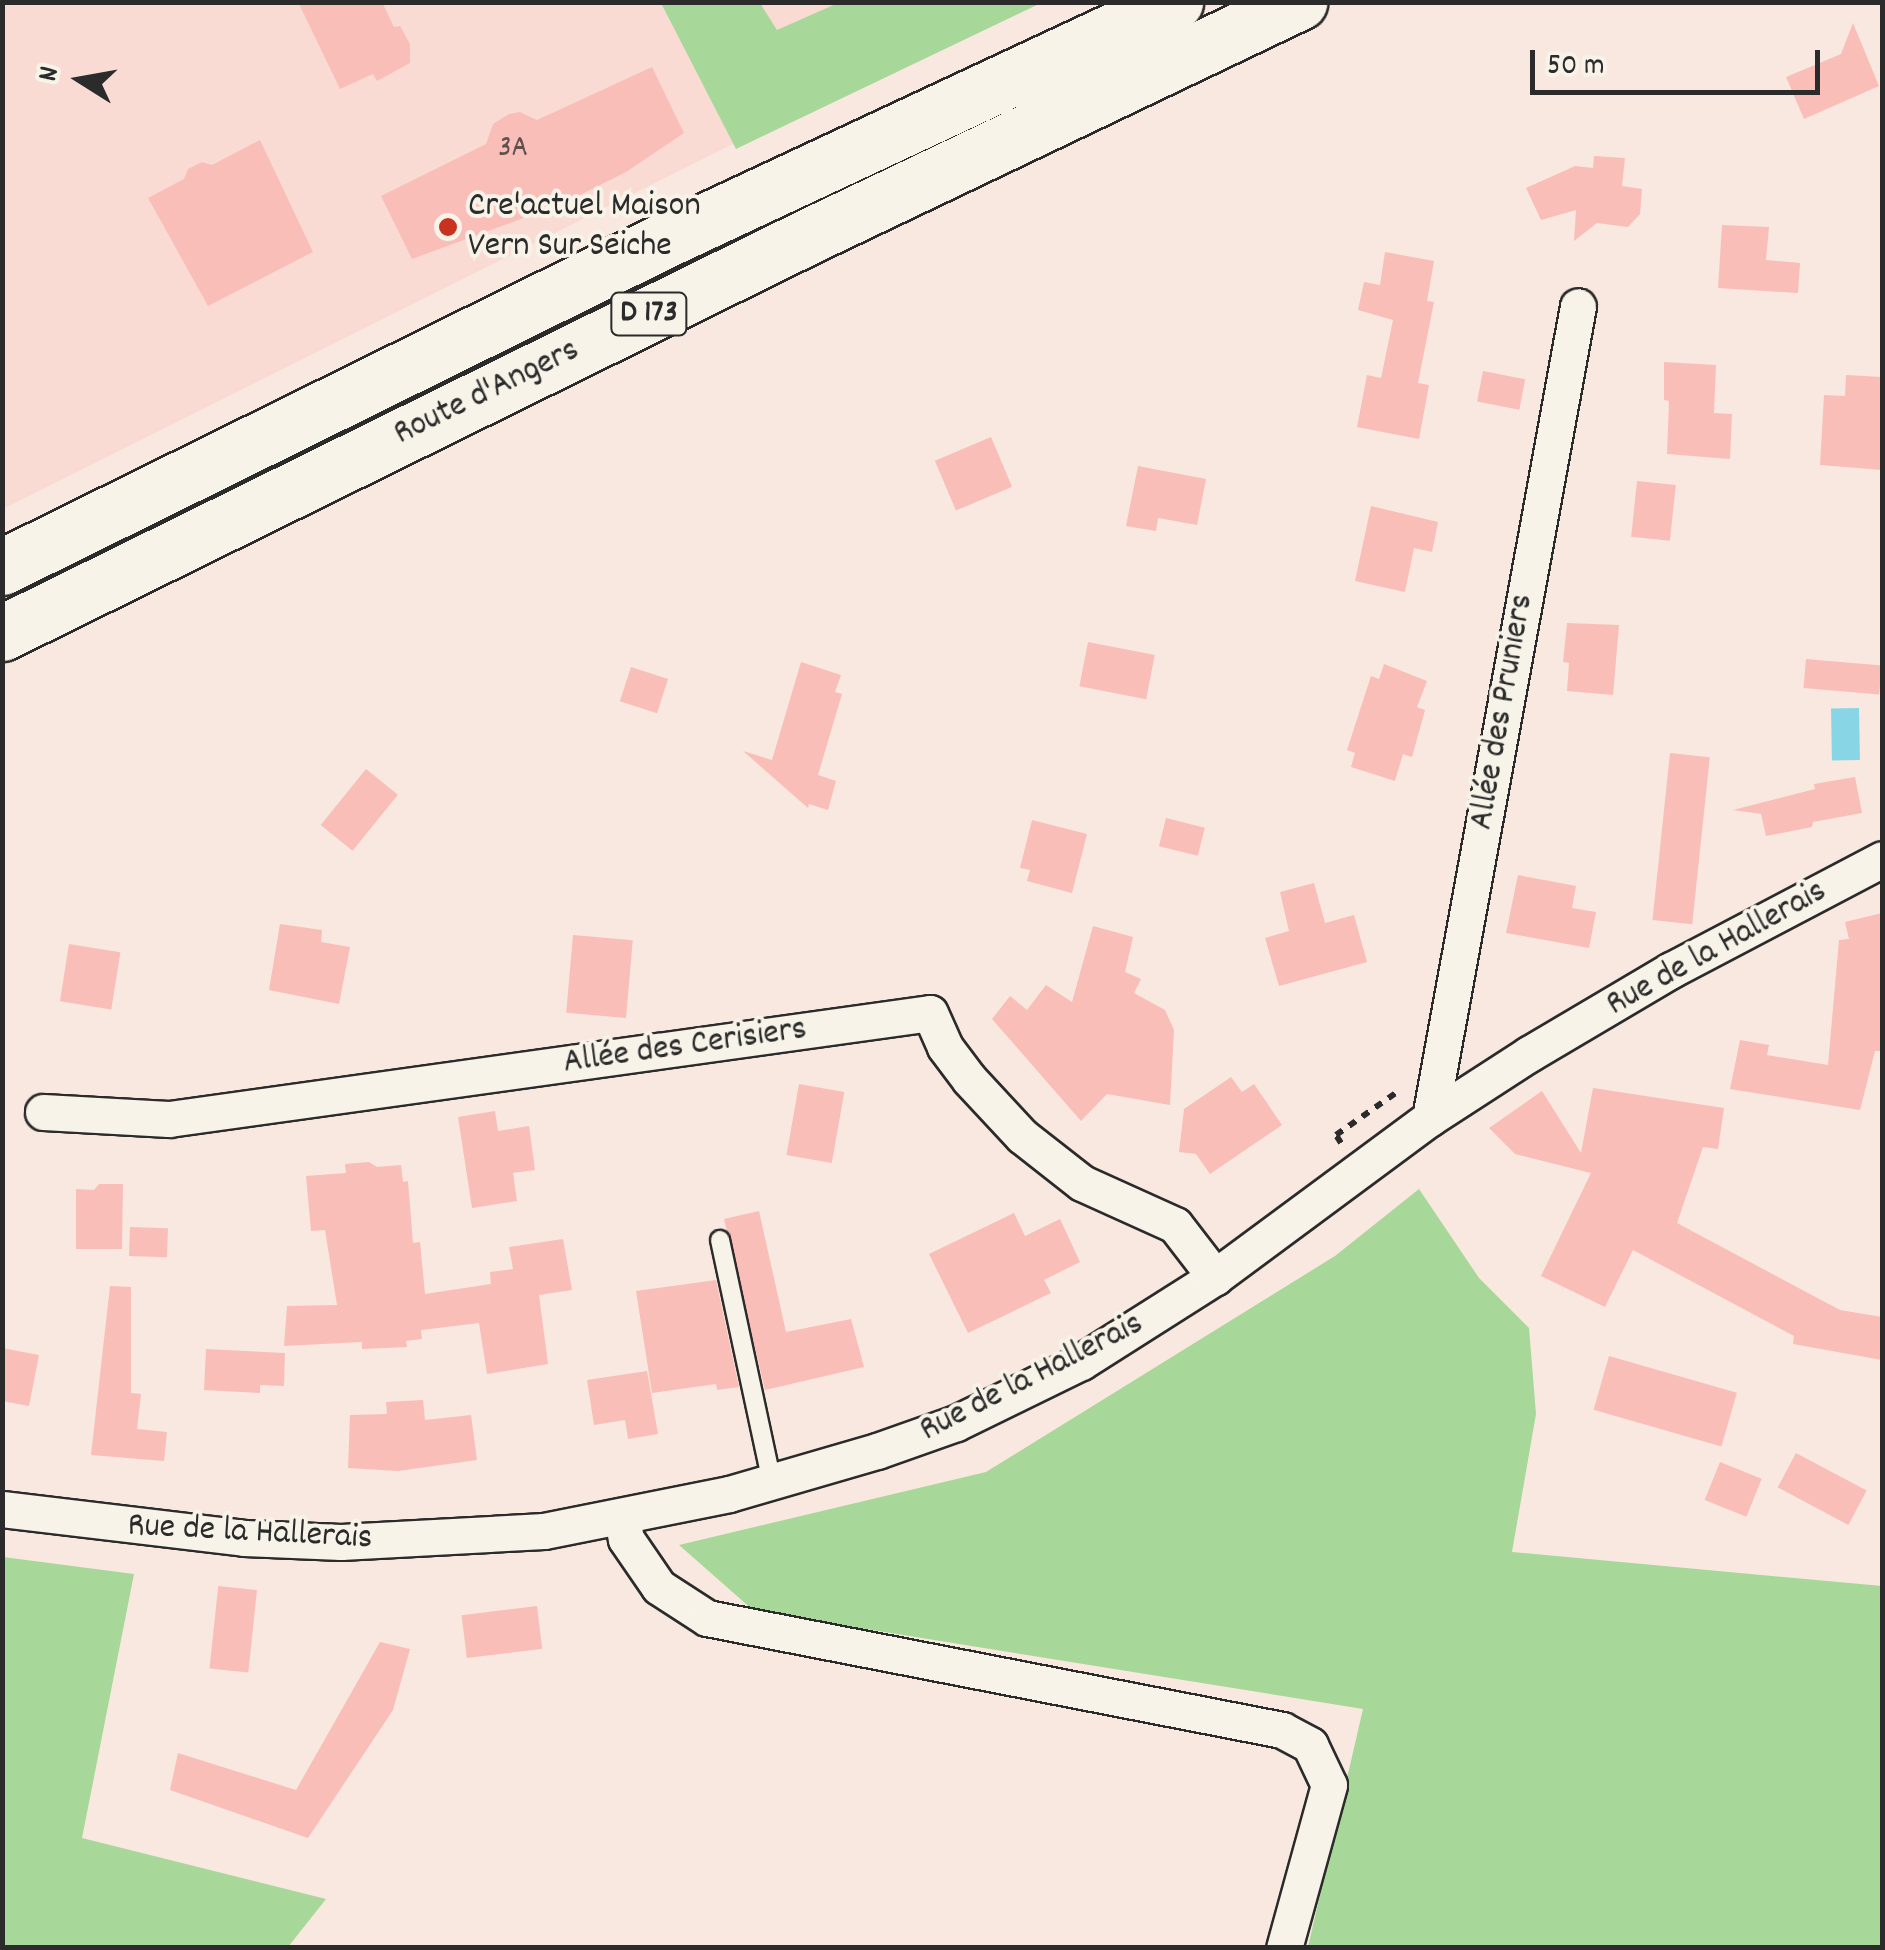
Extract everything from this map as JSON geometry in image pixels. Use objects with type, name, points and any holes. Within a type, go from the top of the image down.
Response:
[{"type":"highway","points":[[665,240],[778,156],[1094,2]]},
{"type":"highway","name":"Route d'Angers","points":[[2,568],[665,240],[1175,2]]},
{"type":"highway","name":"Route d'Angers","points":[[2,633],[795,243],[1299,2]]},
{"type":"street","name":"Allée des Pruniers","points":[[1430,1118],[1578,306]]},
{"type":"street","name":"Rue de la Hallerais","points":[[2,1509],[171,1533],[342,1542],[544,1531],[772,1483],[956,1424],[1081,1362],[1215,1277],[1430,1118],[1671,970],[1882,858]]},
{"type":"street","name":"Allée des Cerisiers","points":[[43,1112],[169,1119],[930,1014],[945,1047],[969,1079],[1022,1136],[1082,1183],[1175,1226],[1215,1277]]},
{"type":"street","points":[[622,1517],[626,1539],[659,1587],[707,1618],[1282,1730],[1310,1746],[1329,1785],[1284,1948]]},
{"type":"lane","points":[[720,1240],[772,1483]]},
{"type":"path","points":[[1336,1135],[1408,1084],[1414,1059],[1442,1038]]},
{"type":"shaded area","points":[[3,3],[1015,3],[3,509]]},
{"type":"green space","points":[[661,3],[760,3],[777,30],[838,3],[1041,3],[736,149]]},
{"type":"green space","points":[[1419,1189],[1479,1278],[1529,1328],[1536,1414],[1512,1552],[1882,1586],[1882,1947],[1308,1947],[1363,1709],[754,1611],[679,1545],[986,1472],[1335,1256]]},
{"type":"green space","points":[[3,1557],[134,1574],[82,1838],[326,1899],[288,1947],[3,1947]]},
{"type":"water","points":[[1831,708],[1859,708],[1860,760],[1832,760]]},
{"type":"building","points":[[298,2],[382,2],[394,27],[400,26],[410,44],[410,63],[377,81],[373,74],[340,89]]},
{"type":"building","points":[[1853,23],[1879,86],[1804,119],[1786,77],[1841,54]]},
{"type":"building","points":[[652,67],[684,133],[626,172],[564,203],[412,259],[381,196],[486,144],[493,124],[509,114],[520,112],[537,120]]},
{"type":"building","points":[[260,140],[313,252],[208,306],[148,198],[184,179],[188,169],[202,162],[212,165]]},
{"type":"building","points":[[1594,156],[1625,158],[1622,186],[1642,189],[1640,214],[1628,227],[1597,223],[1574,241],[1576,210],[1541,220],[1526,188],[1575,166],[1593,168]]},
{"type":"building","points":[[1722,225],[1769,227],[1766,260],[1800,263],[1798,293],[1718,288]]},
{"type":"building","points":[[1385,252],[1434,261],[1427,301],[1434,302],[1418,383],[1429,385],[1419,439],[1357,427],[1367,375],[1381,378],[1393,320],[1358,310],[1364,282],[1380,285]]},
{"type":"building","points":[[1664,362],[1716,365],[1714,413],[1732,414],[1730,459],[1667,454],[1669,401],[1664,400]]},
{"type":"building","points":[[1483,371],[1525,379],[1519,410],[1477,401]]},
{"type":"building","points":[[1846,375],[1882,377],[1882,470],[1820,465],[1824,395],[1845,396]]},
{"type":"building","points":[[991,437],[1012,487],[956,511],[935,461]]},
{"type":"building","points":[[1138,466],[1206,479],[1197,525],[1158,518],[1156,531],[1126,526]]},
{"type":"building","points":[[1637,481],[1676,485],[1670,541],[1631,537]]},
{"type":"building","points":[[1371,506],[1438,522],[1432,552],[1414,548],[1405,592],[1355,581]]},
{"type":"building","points":[[1567,623],[1619,625],[1613,695],[1567,691],[1569,663],[1563,662]]},
{"type":"building","points":[[1088,642],[1155,655],[1146,699],[1079,686]]},
{"type":"building","points":[[1806,659],[1882,666],[1879,695],[1803,688]]},
{"type":"building","points":[[801,662],[841,675],[835,692],[842,694],[818,775],[836,781],[828,810],[809,804],[808,808],[743,751],[772,760]]},
{"type":"building","points":[[1384,664],[1427,681],[1417,707],[1425,710],[1412,757],[1403,754],[1395,781],[1351,767],[1355,753],[1347,750],[1371,676],[1379,679]]},
{"type":"building","points":[[631,667],[668,679],[657,713],[620,701]]},
{"type":"building","points":[[1670,753],[1710,757],[1692,924],[1652,920]]},
{"type":"building","points":[[366,769],[398,795],[353,851],[321,825]]},
{"type":"building","points":[[1855,777],[1862,813],[1813,822],[1812,827],[1766,836],[1761,814],[1733,810],[1815,789],[1814,784]]},
{"type":"building","points":[[1166,818],[1205,828],[1198,856],[1159,846]]},
{"type":"building","points":[[1032,820],[1087,834],[1072,893],[1027,881],[1030,870],[1020,868]]},
{"type":"building","points":[[1518,875],[1576,886],[1572,908],[1596,912],[1589,948],[1506,933]]},
{"type":"building","points":[[1314,883],[1325,923],[1354,915],[1367,962],[1279,986],[1265,938],[1289,931],[1280,892]]},
{"type":"building","points":[[1882,913],[1882,1051],[1875,1051],[1860,1110],[1730,1089],[1740,1040],[1769,1045],[1767,1055],[1828,1065],[1839,940],[1849,939],[1845,922]]},
{"type":"building","points":[[280,924],[322,930],[321,942],[350,947],[339,1004],[269,990]]},
{"type":"building","points":[[1093,926],[1133,937],[1125,972],[1141,979],[1134,993],[1165,1010],[1174,1030],[1170,1105],[1107,1094],[1081,1121],[992,1019],[1010,996],[1027,1010],[1046,985],[1072,1002]]},
{"type":"building","points":[[573,935],[633,940],[626,1018],[566,1013]]},
{"type":"building","points":[[69,944],[120,952],[111,1009],[60,1001]]},
{"type":"building","points":[[1231,1077],[1242,1092],[1254,1084],[1282,1125],[1210,1174],[1196,1154],[1179,1152],[1184,1109]]},
{"type":"building","points":[[799,1084],[844,1092],[832,1163],[786,1155]]},
{"type":"building","points":[[1593,1088],[1724,1108],[1718,1149],[1703,1147],[1677,1223],[1840,1310],[1882,1317],[1882,1360],[1793,1344],[1794,1336],[1633,1250],[1605,1307],[1541,1276],[1591,1173],[1515,1154],[1489,1128],[1542,1091],[1581,1153]]},
{"type":"building","points":[[495,1111],[498,1131],[529,1126],[535,1170],[513,1173],[517,1201],[472,1208],[458,1117]]},
{"type":"building","points":[[369,1162],[377,1167],[401,1165],[403,1182],[408,1181],[413,1243],[420,1242],[425,1294],[491,1284],[490,1272],[513,1269],[509,1247],[563,1239],[572,1290],[539,1295],[548,1364],[487,1374],[479,1323],[421,1330],[422,1339],[406,1341],[407,1347],[362,1349],[362,1342],[284,1346],[287,1306],[337,1305],[325,1230],[311,1231],[306,1176],[346,1173],[345,1164]]},
{"type":"building","points":[[99,1184],[123,1184],[122,1249],[76,1249],[76,1189],[94,1190]]},
{"type":"building","points":[[759,1211],[786,1332],[851,1319],[864,1367],[765,1390],[724,1219]]},
{"type":"building","points":[[1014,1213],[1025,1236],[1060,1219],[1080,1262],[1044,1280],[1051,1293],[968,1333],[929,1254]]},
{"type":"building","points":[[130,1227],[168,1228],[167,1257],[129,1256]]},
{"type":"building","points":[[716,1280],[739,1387],[717,1390],[716,1384],[652,1393],[636,1291]]},
{"type":"building","points":[[110,1286],[131,1287],[131,1393],[141,1394],[137,1429],[167,1432],[164,1461],[91,1455]]},
{"type":"building","points":[[2,1348],[39,1355],[29,1406],[2,1401]]},
{"type":"building","points":[[206,1349],[285,1353],[284,1386],[260,1385],[260,1393],[204,1390]]},
{"type":"building","points":[[1609,1356],[1737,1393],[1721,1446],[1594,1410]]},
{"type":"building","points":[[647,1371],[658,1434],[628,1439],[625,1420],[594,1425],[587,1380]]},
{"type":"building","points":[[423,1400],[425,1420],[471,1415],[477,1460],[398,1471],[348,1468],[350,1415],[387,1414],[386,1402]]},
{"type":"building","points":[[1796,1453],[1867,1491],[1848,1525],[1778,1487]]},
{"type":"building","points":[[1720,1462],[1762,1479],[1746,1517],[1705,1500]]},
{"type":"building","points":[[218,1586],[257,1590],[248,1673],[210,1668]]},
{"type":"building","points":[[537,1606],[542,1649],[467,1658],[462,1615]]},
{"type":"building","points":[[380,1642],[410,1649],[393,1710],[308,1838],[170,1790],[178,1753],[296,1790]]},
{"type":"place","name":"Cre'actuel Maison Vern Sur Seiche","points":[[448,227]]}]
